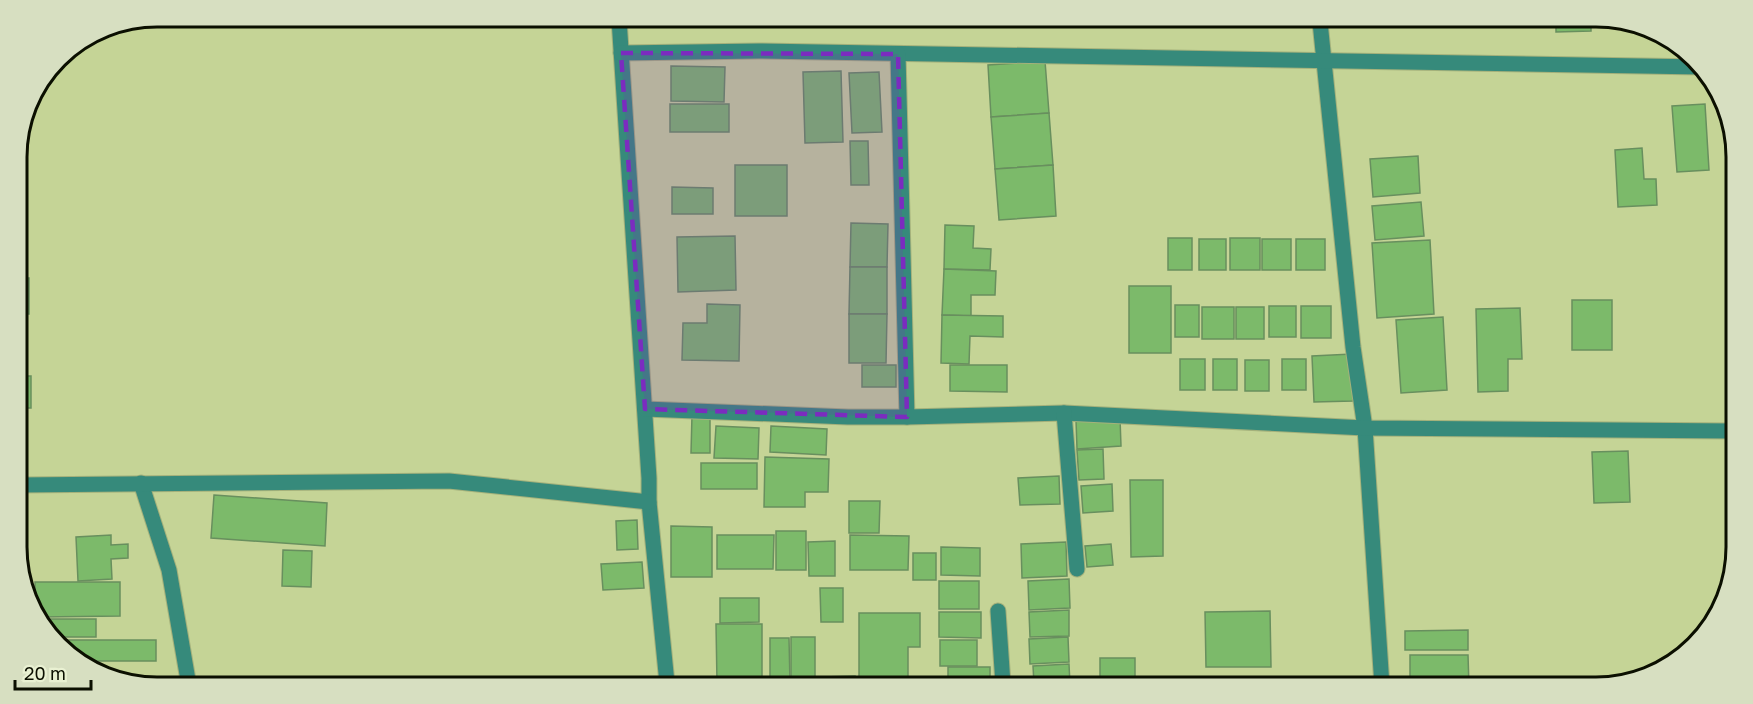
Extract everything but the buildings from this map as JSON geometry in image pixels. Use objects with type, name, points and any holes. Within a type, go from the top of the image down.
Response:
[{"type":"street","points":[[619,27],[650,502],[666,677]]},
{"type":"street","points":[[1320,27],[1353,347],[1365,428],[1381,677]]},
{"type":"street","points":[[621,53],[759,51],[1690,67]]},
{"type":"street","points":[[898,54],[907,417]]},
{"type":"street","points":[[645,409],[907,417],[1064,413],[1365,428],[1726,431]]},
{"type":"street","points":[[1064,413],[1077,569]]},
{"type":"street","points":[[27,485],[449,481],[650,502]]},
{"type":"street","points":[[141,483],[169,570],[187,677]]},
{"type":"street","points":[[998,611],[1003,677]]},
{"type":"highlighted area","points":[[621,53],[898,54],[907,417],[645,409]]}]
